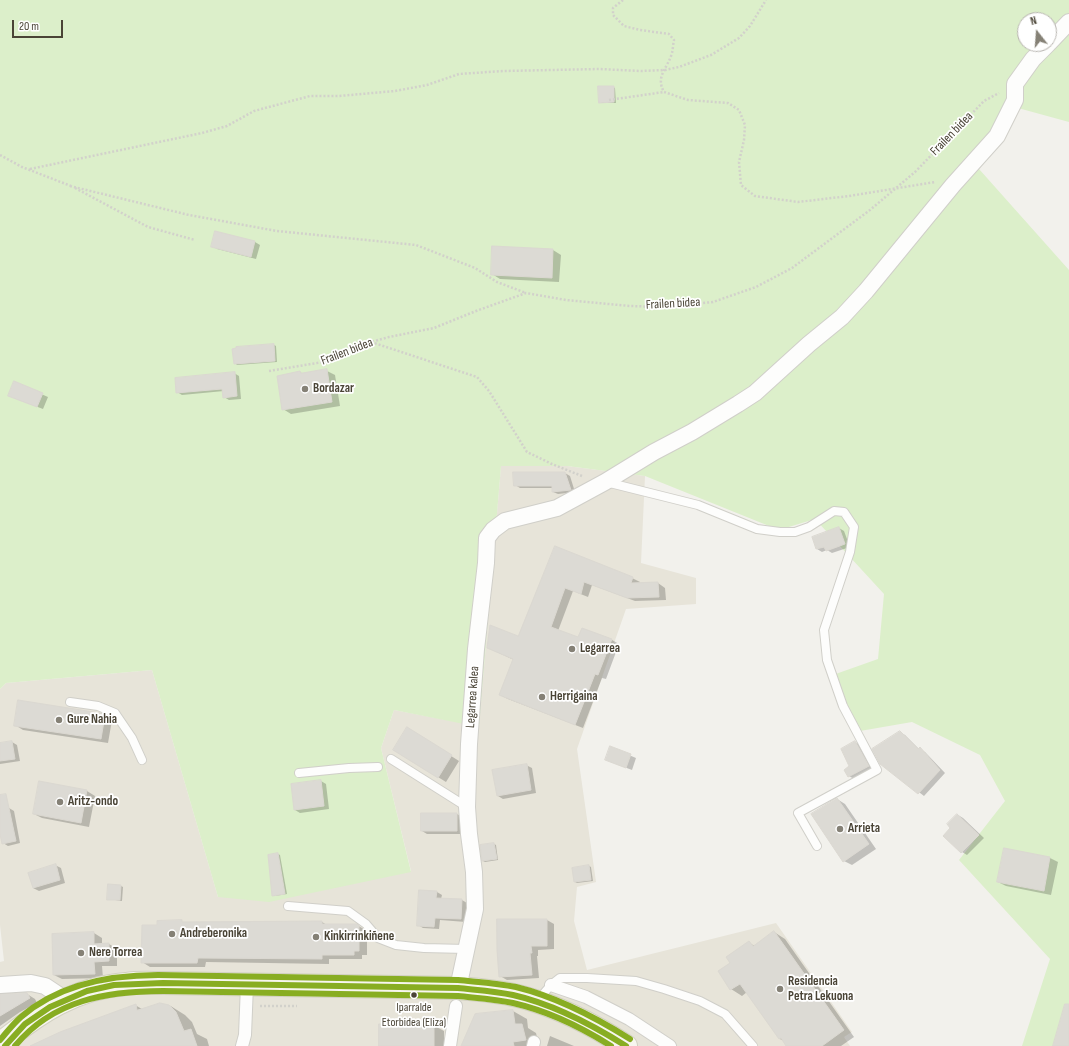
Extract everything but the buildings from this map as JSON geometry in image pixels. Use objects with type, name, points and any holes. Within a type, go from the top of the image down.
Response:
[{"type":"main road","points":[[0,1044],[26,1022],[41,1012],[93,989],[127,983],[247,993],[457,997],[490,991],[521,997],[568,1013],[626,1046]]},
{"type":"main road","points":[[5,1046],[26,1022]]},
{"type":"street","points":[[1057,35],[1069,22]]},
{"type":"street","points":[[953,185],[997,136],[1014,100],[1015,84],[1033,59],[1040,52]]},
{"type":"street","name":"Legarrea kalea","points":[[457,997],[475,909],[474,872],[467,807],[475,673],[486,563],[487,538],[493,530],[505,521],[557,508],[605,482],[636,462],[692,432],[755,393],[809,344],[842,317],[866,291],[953,185]]},
{"type":"street","points":[[0,986],[31,983],[46,986],[66,1000]]},
{"type":"street","points":[[551,985],[586,997],[629,1020],[670,1046]]},
{"type":"street","points":[[242,1046],[245,1035],[247,993]]},
{"type":"street","points":[[450,1046],[457,997]]},
{"type":"lane","points":[[605,482],[698,506],[757,529],[795,532],[809,527],[834,511],[844,512],[854,527],[850,552],[824,630],[827,660],[843,706],[877,770],[798,814],[817,846]]},
{"type":"lane","points":[[70,702],[98,706],[115,713],[132,738],[142,760]]},
{"type":"lane","points":[[391,759],[467,807]]},
{"type":"lane","points":[[299,774],[348,768],[378,767]]},
{"type":"lane","points":[[288,906],[348,911],[366,924],[378,938],[396,945],[424,948],[466,949]]},
{"type":"lane","points":[[536,1002],[551,985],[560,978],[636,981],[700,1001],[725,1014],[754,1046]]},
{"type":"path","points":[[623,0],[613,8],[612,15],[624,26],[669,34],[674,40],[673,52],[665,70],[662,73],[660,85],[664,92]]},
{"type":"path","points":[[30,169],[202,133],[227,126],[254,111],[310,96],[339,96],[394,91],[427,85],[459,74],[599,68],[641,71],[665,70],[679,67],[711,55],[739,38],[750,26],[766,0]]},
{"type":"path","name":"Frailen bidea","points":[[269,371],[323,362],[371,342],[434,328],[476,311],[526,294],[566,300],[630,306],[664,307],[713,302],[756,287],[792,268],[870,210],[915,172],[984,100],[1015,84]]},
{"type":"path","points":[[609,100],[664,92],[688,100],[728,103],[739,110],[745,125],[744,140],[739,162],[742,186],[755,196],[798,202],[849,196],[932,182],[953,185]]},
{"type":"path","points":[[0,155],[22,167],[70,186],[148,227],[195,240]]},
{"type":"path","points":[[70,186],[189,216],[277,231],[416,245],[475,268],[497,282],[526,294]]},
{"type":"path","points":[[371,342],[477,377],[489,391],[527,452],[585,477],[605,482]]},
{"type":"path","points":[[247,993],[259,1006],[304,1006]]},
{"type":"shaded area","points":[[501,466],[567,466],[645,476],[641,563],[696,578],[696,604],[626,609],[577,749],[596,882],[577,887],[574,921],[587,970],[776,923],[852,1032],[844,1037],[850,1046],[0,1046],[0,962],[4,961],[0,925],[0,689],[6,683],[152,670],[218,897],[411,871],[381,748],[394,710],[479,726]]},
{"type":"green space","points":[[0,0],[1069,0],[1069,122],[1007,105],[971,160],[1069,270],[1069,1046],[1022,1046],[1050,959],[959,860],[1005,801],[980,755],[912,722],[860,731],[830,676],[878,659],[884,594],[815,519],[779,530],[645,476],[567,466],[501,466],[479,727],[394,710],[381,748],[411,872],[269,902],[218,897],[152,670],[6,683],[0,689]]},
{"type":"transit line","points":[[0,1040],[18,1020],[36,1006],[68,989],[104,980],[140,975],[458,980],[502,984],[531,991],[575,1008],[630,1039]]},
{"type":"transit line","points":[[5,1046],[25,1024],[50,1007],[87,991],[114,985],[163,983],[458,988],[492,992],[513,995],[557,1009],[599,1030],[626,1046]]},
{"type":"transit line","points":[[15,1046],[30,1030],[46,1018],[64,1008],[82,1001],[102,996],[142,991],[458,996],[513,1003],[539,1010],[576,1026],[611,1046]]},
{"type":"place","name":"Bordazar","points":[[305,389]]},
{"type":"place","name":"Legarrea","points":[[572,649]]},
{"type":"place","name":"Herrigaina","points":[[542,697]]},
{"type":"place","name":"Gure Nahia","points":[[59,720]]},
{"type":"place","name":"Aritz-ondo","points":[[60,802]]},
{"type":"place","name":"Arrieta","points":[[840,829]]},
{"type":"place","name":"Andreberonika","points":[[172,934]]},
{"type":"place","name":"Kinkirrinkiñene","points":[[316,937]]},
{"type":"place","name":"Nere Torrea","points":[[81,953]]},
{"type":"place","name":"Residencia Petra Lekuona","points":[[780,989]]},
{"type":"place","name":"Iparralde Etorbidea (Eliza)","points":[[414,995]]}]
